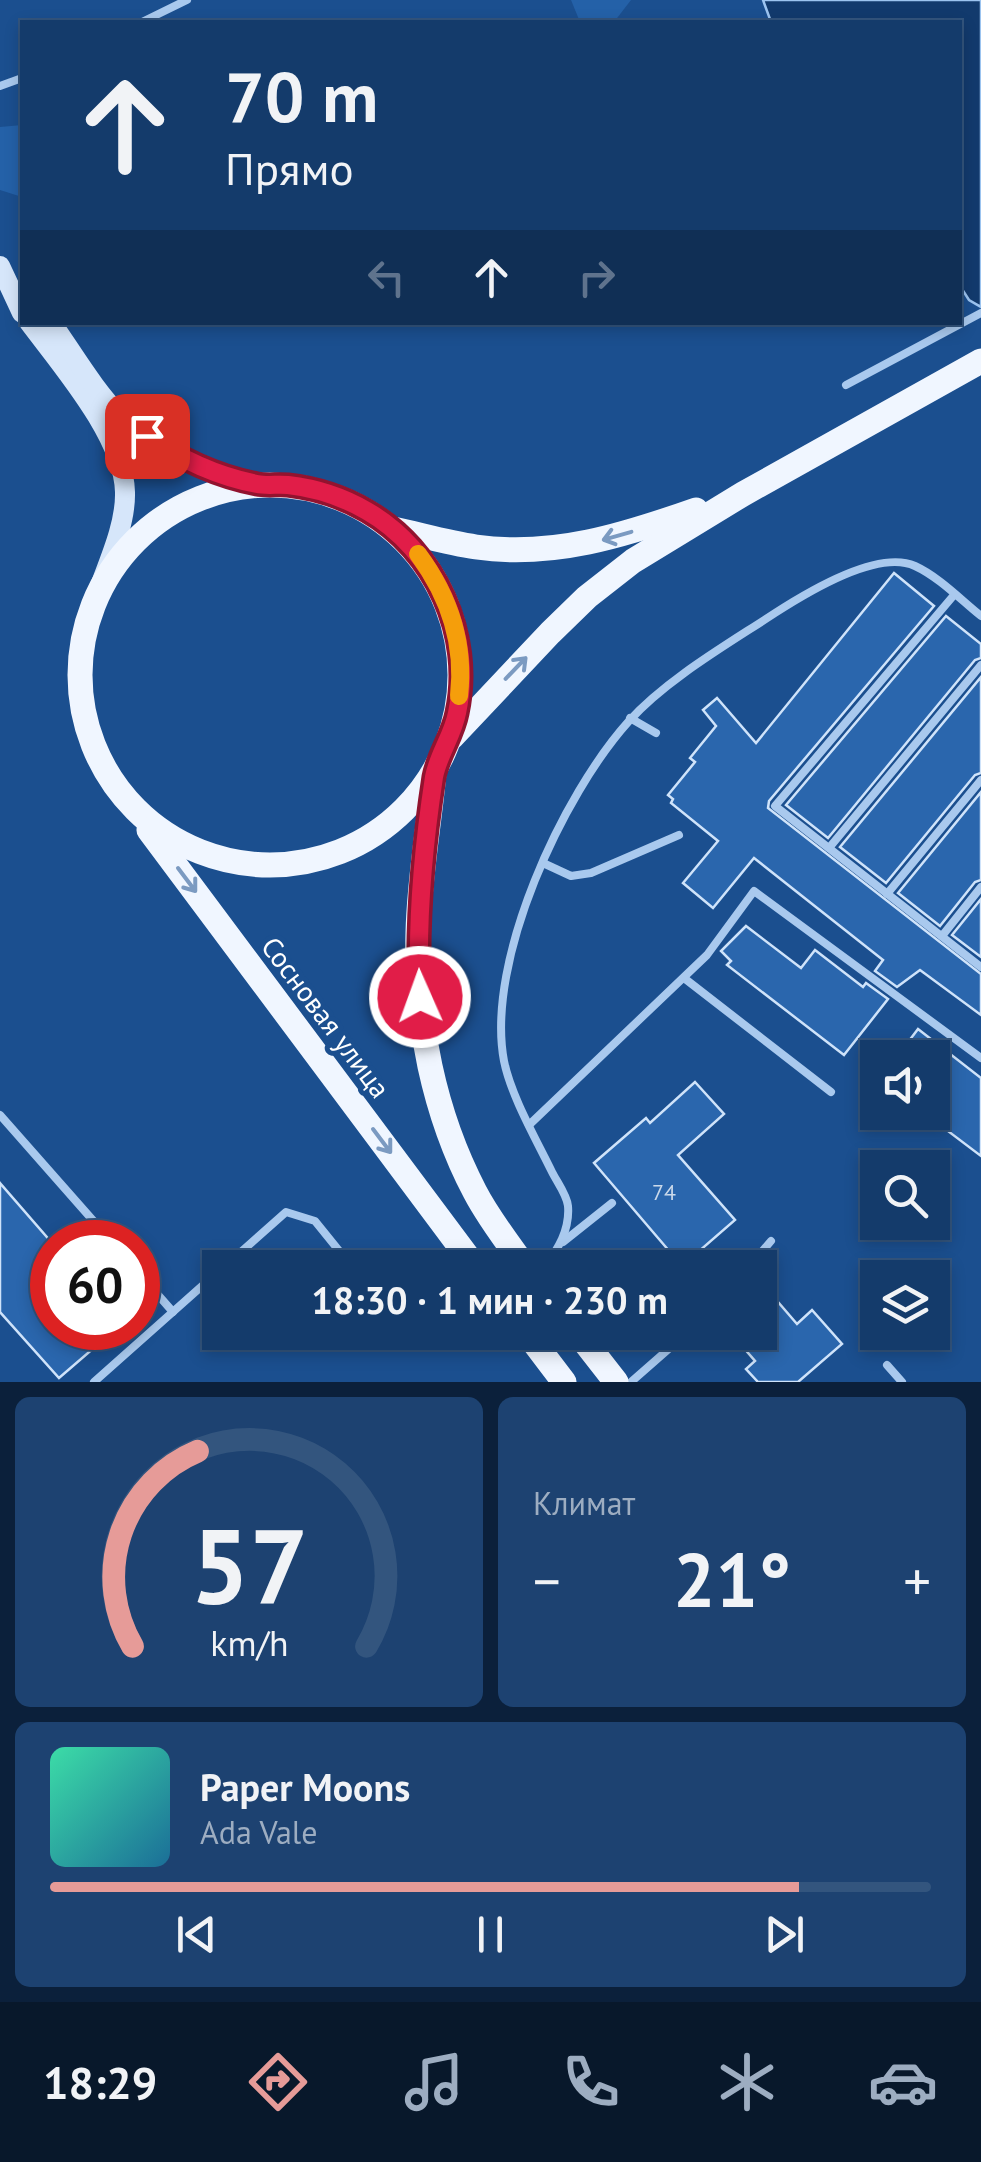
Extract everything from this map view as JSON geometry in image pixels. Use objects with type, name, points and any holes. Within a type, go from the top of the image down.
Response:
[{"type":"main road","points":[[450,739],[587,597],[632,561],[981,361]]},
{"type":"main road","name":"Сосновая улица","points":[[392,529],[369,512],[330,494],[289,485],[260,485],[202,497],[175,510],[129,548],[96,598],[82,650],[82,705],[98,757],[128,802],[459,1250]]},
{"type":"main road","points":[[392,529],[477,548],[562,547],[605,540],[743,494]]},
{"type":"main road","points":[[128,802],[155,826],[202,852],[254,865],[289,864],[341,851],[388,825],[414,801],[435,772],[450,739],[461,682],[454,625],[431,572],[414,548],[392,529]]},
{"type":"main road","name":"Сосновая улица","points":[[435,772],[418,932],[421,1019],[443,1114],[459,1158],[476,1194],[514,1250]]},
{"type":"main road","points":[[540,1350],[564,1382]]},
{"type":"main road","points":[[591,1350],[616,1382]]},
{"type":"street","points":[[0,264],[20,282]]},
{"type":"street","points":[[0,264],[20,309]]},
{"type":"street","points":[[31,325],[107,434],[125,492],[116,537],[96,598]]},
{"type":"street","points":[[53,325],[121,417],[174,455],[260,485]]},
{"type":"lane","points":[[146,20],[187,0]]},
{"type":"lane","points":[[846,386],[959,325]]},
{"type":"lane","points":[[563,1242],[568,1204],[529,1125],[504,1062],[500,998],[512,946],[543,863],[577,789],[630,718],[688,671],[801,596],[840,577],[885,564],[911,564],[981,616]]},
{"type":"lane","points":[[954,595],[776,806],[981,968]]},
{"type":"lane","points":[[829,848],[981,664]]},
{"type":"lane","points":[[630,718],[656,734]]},
{"type":"lane","points":[[888,894],[981,780]]},
{"type":"lane","points":[[543,863],[572,876],[592,873],[679,835]]},
{"type":"lane","points":[[942,936],[981,887]]},
{"type":"lane","points":[[529,1125],[707,955],[754,891],[981,1058]]},
{"type":"lane","points":[[684,978],[831,1092]]},
{"type":"lane","points":[[0,1115],[93,1220]]},
{"type":"lane","points":[[557,1250],[612,1203]]},
{"type":"lane","points":[[243,1250],[286,1212],[315,1222],[338,1250]]},
{"type":"lane","points":[[763,1250],[770,1241]]},
{"type":"lane","points":[[94,1382],[202,1287]]},
{"type":"lane","points":[[160,1297],[173,1312]]},
{"type":"lane","points":[[631,1382],[667,1350]]},
{"type":"lane","points":[[887,1365],[902,1382]]},
{"type":"shaded area","points":[[571,0],[631,0],[616,20],[579,20]]},
{"type":"shaded area","points":[[763,0],[981,0],[981,307],[969,300],[962,289],[962,20],[770,20]]},
{"type":"shaded area","points":[[20,125],[20,196],[0,190],[0,127]]},
{"type":"building","points":[[894,573],[934,606],[769,801],[768,808],[981,974],[981,1015],[920,970],[897,987],[875,971],[883,960],[754,858],[713,908],[683,883],[718,841],[671,803],[673,799],[668,795],[695,762],[690,758],[716,726],[703,710],[717,698],[756,743]]},
{"type":"building","points":[[946,616],[981,644],[981,658],[975,660],[828,838],[786,805]]},
{"type":"building","points":[[981,677],[981,773],[975,775],[886,883],[840,847]]},
{"type":"building","points":[[981,792],[981,880],[975,882],[940,926],[898,893]]},
{"type":"building","points":[[981,899],[981,957],[952,935]]},
{"type":"building","points":[[746,926],[801,968],[815,950],[863,987],[866,983],[888,999],[844,1055],[727,965],[731,961],[721,951]]},
{"type":"building","points":[[918,1029],[932,1040],[910,1040]]},
{"type":"building","points":[[950,1054],[981,1078],[981,1156],[947,1130],[950,1130]]},
{"type":"building","points":[[695,1082],[724,1114],[678,1155],[735,1220],[700,1250],[668,1250],[594,1163],[646,1118],[650,1123]]},
{"type":"building","points":[[0,1183],[32,1220],[30,1346],[0,1312]]},
{"type":"building","points":[[777,1301],[797,1324],[812,1310],[842,1344],[798,1382],[758,1382],[746,1369],[755,1361],[746,1350],[777,1350]]},
{"type":"building","points":[[34,1350],[91,1350],[59,1378]]},
{"type":"slow traffic","points":[[418,554],[445,598],[454,625],[460,653],[459,696]]},
{"type":"route","points":[[147,436],[174,455],[214,472],[260,485],[317,490],[369,512],[414,548],[445,598],[460,653],[461,682],[450,739],[435,772],[418,932],[420,997]]}]
